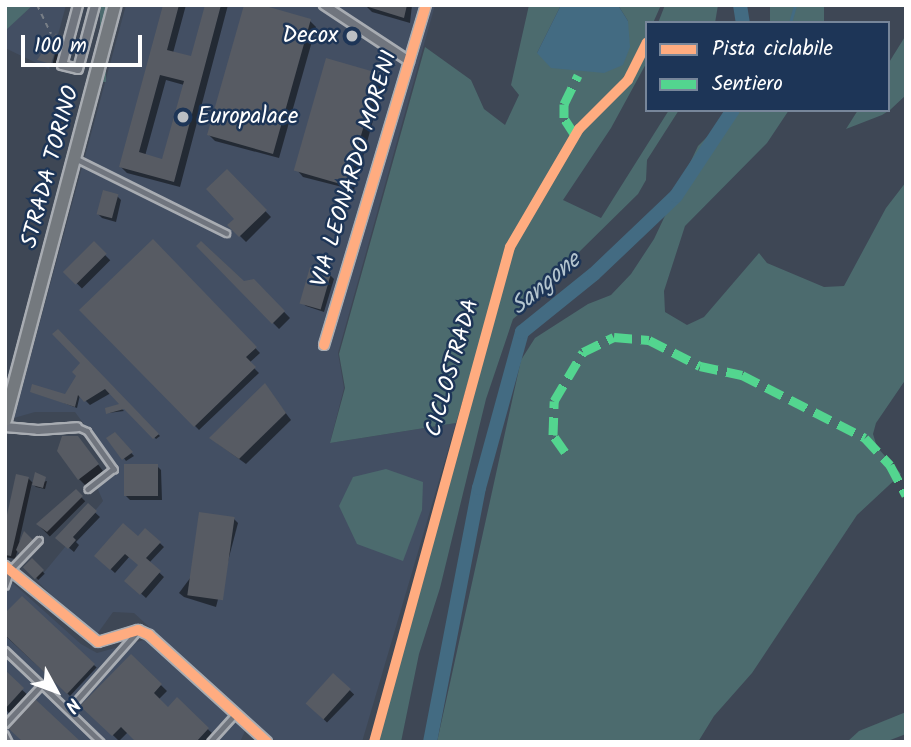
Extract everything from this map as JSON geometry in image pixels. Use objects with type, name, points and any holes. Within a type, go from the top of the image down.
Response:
[{"type":"main road","name":"STRADA TORINO","points":[[5,420],[115,5]]},
{"type":"street","name":"STRADA TORINO","points":[[78,5],[62,65],[78,69],[95,5]]},
{"type":"street","name":"VIA LEONARDO MORENI","points":[[324,5],[409,61]]},
{"type":"street","name":"VIA LEONARDO MORENI","points":[[324,345],[426,5]]},
{"type":"street","points":[[5,426],[38,430],[77,427]]},
{"type":"street","points":[[8,568],[98,642],[138,630],[267,742]]},
{"type":"lane","points":[[75,158],[226,233]]},
{"type":"lane","points":[[77,427],[87,431],[114,469],[88,489]]},
{"type":"lane","points":[[5,586],[8,568],[39,540]]},
{"type":"lane","points":[[68,710],[138,630]]},
{"type":"lane","points":[[5,650],[101,742]]},
{"type":"lane","points":[[5,725],[42,685]]},
{"type":"lane","points":[[210,742],[236,713]]},
{"type":"lane","points":[[5,734],[9,742]]},
{"type":"path","points":[[37,5],[51,34]]},
{"type":"shaded area","points":[[33,5],[66,5],[49,69],[5,48],[5,30]]},
{"type":"shaded area","points":[[126,5],[435,5],[338,353],[344,388],[330,443],[456,423],[362,742],[274,742],[134,613],[113,612],[95,637],[37,581],[103,501],[96,485],[117,469],[75,412],[35,412],[14,418]]},
{"type":"shaded area","points":[[561,5],[618,5],[628,21],[630,47],[623,65],[604,73],[551,68],[537,53]]},
{"type":"shaded area","points":[[5,576],[81,644],[97,653],[144,640],[245,731],[240,742],[5,742]]},
{"type":"green space","points":[[5,5],[33,5],[6,30]]},
{"type":"green space","points":[[100,5],[106,5],[106,82],[100,82]]},
{"type":"green space","points":[[529,5],[561,5],[537,53],[628,21],[618,5],[661,5],[654,21],[645,21],[645,40],[628,77],[577,127],[512,235],[456,423],[330,443],[345,388],[339,354],[425,47],[471,80],[484,109],[505,125],[519,95],[511,85]]},
{"type":"green space","points":[[665,5],[718,5],[715,21],[659,21]]},
{"type":"green space","points":[[770,5],[824,5],[824,21],[770,21]]},
{"type":"green space","points":[[906,35],[906,95],[890,110],[890,61]]},
{"type":"green space","points":[[645,50],[645,66],[611,128],[563,200],[601,218],[668,112],[678,112],[647,160],[646,180],[638,194],[578,253],[554,284],[513,319],[486,399],[440,588],[419,654],[401,742],[377,742],[508,255],[579,135],[631,79]]},
{"type":"green space","points":[[732,112],[788,112],[767,143],[685,226],[664,291],[665,312],[687,325],[704,317],[759,253],[767,263],[824,287],[844,286],[886,208],[906,182],[906,379],[876,423],[873,434],[877,447],[901,474],[857,515],[752,673],[714,716],[698,742],[437,742],[521,360],[535,338],[588,304],[611,295],[631,274],[654,239],[698,146]]},
{"type":"green space","points":[[857,112],[887,112],[882,115],[846,129]]},
{"type":"green space","points":[[386,469],[423,482],[422,510],[403,561],[357,544],[339,506],[353,477]]},
{"type":"green space","points":[[906,712],[906,734],[885,742],[847,742],[859,731]]},
{"type":"building","name":"Europalace","points":[[163,5],[179,5],[167,50],[191,56],[205,5],[221,5],[174,182],[119,167]],"holes":[[[160,75],[184,81],[162,159],[139,152]]]},
{"type":"building","points":[[244,5],[262,5],[311,19],[273,154],[207,135]]},
{"type":"building","points":[[362,5],[407,5],[404,18]]},
{"type":"building","points":[[56,33],[59,39],[51,64],[37,60]]},
{"type":"building","points":[[326,58],[379,73],[347,186],[294,170]]},
{"type":"building","points":[[227,169],[267,210],[239,237],[227,225],[234,219],[206,189]]},
{"type":"building","points":[[103,190],[118,194],[112,218],[97,214]]},
{"type":"building","points":[[153,239],[257,347],[246,357],[256,367],[194,427],[79,310]]},
{"type":"building","points":[[94,241],[107,254],[76,285],[63,272]]},
{"type":"building","points":[[201,241],[244,281],[254,279],[285,311],[272,324],[196,246]]},
{"type":"building","points":[[310,267],[331,273],[321,310],[300,304]]},
{"type":"building","points":[[58,329],[159,434],[153,439],[124,409],[106,414],[105,408],[119,404],[105,389],[84,402],[78,395],[75,407],[30,392],[32,384],[65,394],[76,376],[72,372],[80,363],[52,334]]},
{"type":"building","points":[[265,383],[286,413],[239,459],[209,438]]},
{"type":"building","points":[[115,432],[133,452],[122,460],[106,438]]},
{"type":"building","points":[[62,436],[78,436],[99,464],[78,480],[57,451]]},
{"type":"building","points":[[124,464],[158,464],[158,496],[124,496]]},
{"type":"building","points":[[35,472],[46,477],[43,488],[32,485]]},
{"type":"building","points":[[16,474],[29,477],[11,556],[5,555],[5,524]]},
{"type":"building","points":[[76,489],[83,496],[47,532],[36,524]]},
{"type":"building","points":[[88,503],[97,511],[73,537],[76,540],[68,549],[55,538]]},
{"type":"building","points":[[199,512],[235,517],[223,600],[187,595]]},
{"type":"building","points":[[123,523],[138,536],[145,528],[161,542],[146,558],[161,571],[140,595],[124,581],[138,565],[125,554],[110,570],[94,556]]},
{"type":"building","points":[[24,531],[34,541],[21,555],[16,550]]},
{"type":"building","points":[[32,558],[44,570],[35,579],[23,567]]},
{"type":"building","points":[[22,596],[95,664],[67,694],[5,635],[5,613]]},
{"type":"building","points":[[131,654],[162,684],[154,693],[168,707],[177,697],[209,728],[196,742],[136,742],[121,727],[112,736],[80,706]]},
{"type":"building","points":[[5,670],[24,688],[5,709]]},
{"type":"building","points":[[333,673],[351,689],[323,720],[306,703]]},
{"type":"building","points":[[35,699],[81,742],[23,742],[8,728]]},
{"type":"waterway","name":"Sangone","points":[[740,5],[743,21]]},
{"type":"waterway","points":[[791,21],[795,5]]},
{"type":"waterway","name":"Sangone","points":[[430,742],[479,488],[522,332],[594,274],[676,196],[732,112]]},
{"type":"marked path","points":[[575,135],[564,118],[564,104],[578,75]]},
{"type":"marked path","points":[[565,452],[553,435],[554,401],[583,352],[614,337],[649,340],[700,366],[742,375],[865,438],[890,465],[906,495]]},
{"type":"cycle path","points":[[324,345],[426,5]]},
{"type":"cycle path","name":"CICLOSTRADA","points":[[374,742],[510,247],[579,129],[628,80],[645,46]]},
{"type":"cycle path","points":[[5,566],[98,642],[138,630],[149,635],[267,742]]},
{"type":"place","name":"Decox","points":[[352,36]]},
{"type":"place","name":"Europalace","points":[[183,117]]}]
